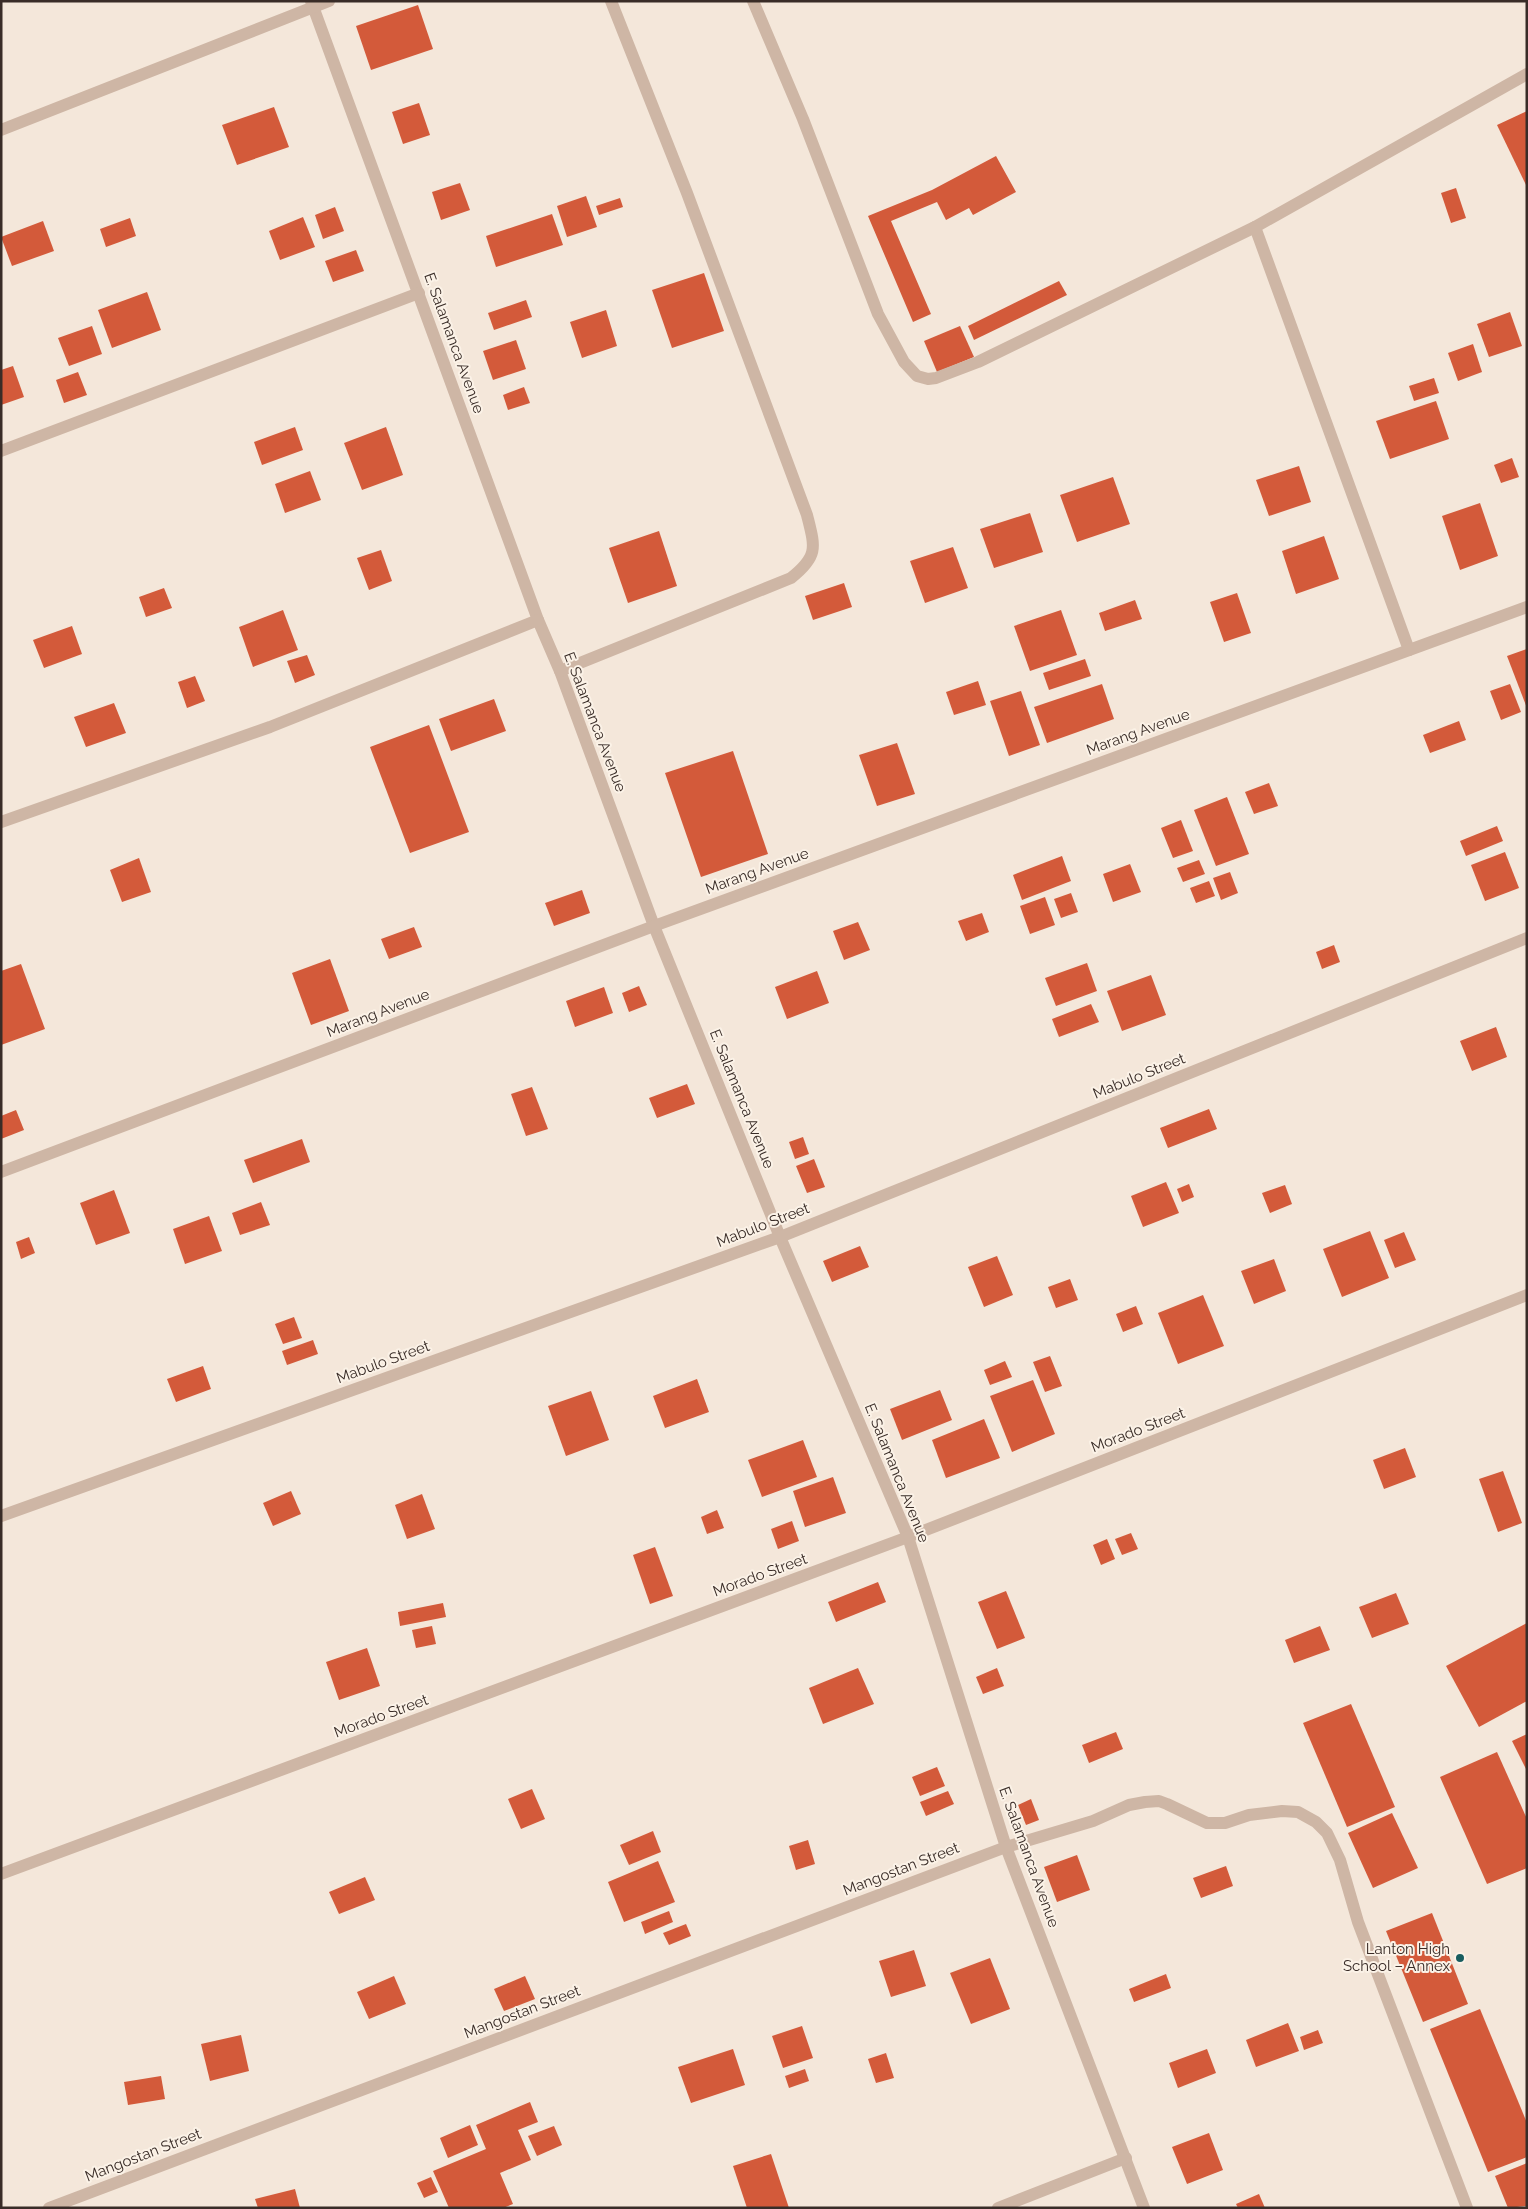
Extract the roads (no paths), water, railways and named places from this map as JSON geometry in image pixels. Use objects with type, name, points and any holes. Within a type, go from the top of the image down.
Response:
[{"type":"street","points":[[1,130],[313,4],[329,1]]},
{"type":"street","points":[[560,672],[790,578],[806,566],[812,550],[807,514],[687,193],[611,1]]},
{"type":"street","points":[[753,1],[878,314],[904,362],[917,376],[928,379],[936,378],[978,362],[1254,227],[1527,74]]},
{"type":"street","name":"E. Salamanca Avenue","points":[[313,4],[538,620],[560,672],[654,926],[780,1237],[908,1537],[1006,1847],[1144,2208]]},
{"type":"street","points":[[1254,227],[1409,650]]},
{"type":"street","points":[[1,451],[419,293]]},
{"type":"street","name":"Marang Avenue","points":[[1,1172],[654,926],[1527,607]]},
{"type":"street","points":[[1,822],[270,727],[538,620]]},
{"type":"street","name":"Mabulo Street","points":[[1,1516],[780,1237],[1527,938]]},
{"type":"street","name":"Morado Street","points":[[1,1874],[908,1537],[1527,1295]]},
{"type":"street","name":"Mangostan Street","points":[[49,2208],[1006,1847],[1093,1821],[1129,1805],[1159,1801],[1207,1823],[1224,1823],[1248,1815],[1282,1811],[1298,1812],[1316,1822],[1327,1833],[1340,1860],[1358,1922],[1467,2208]]},
{"type":"street","points":[[998,2208],[1126,2158]]},
{"type":"place","name":"Lanton High School – Annex","points":[[1460,1958]]}]
